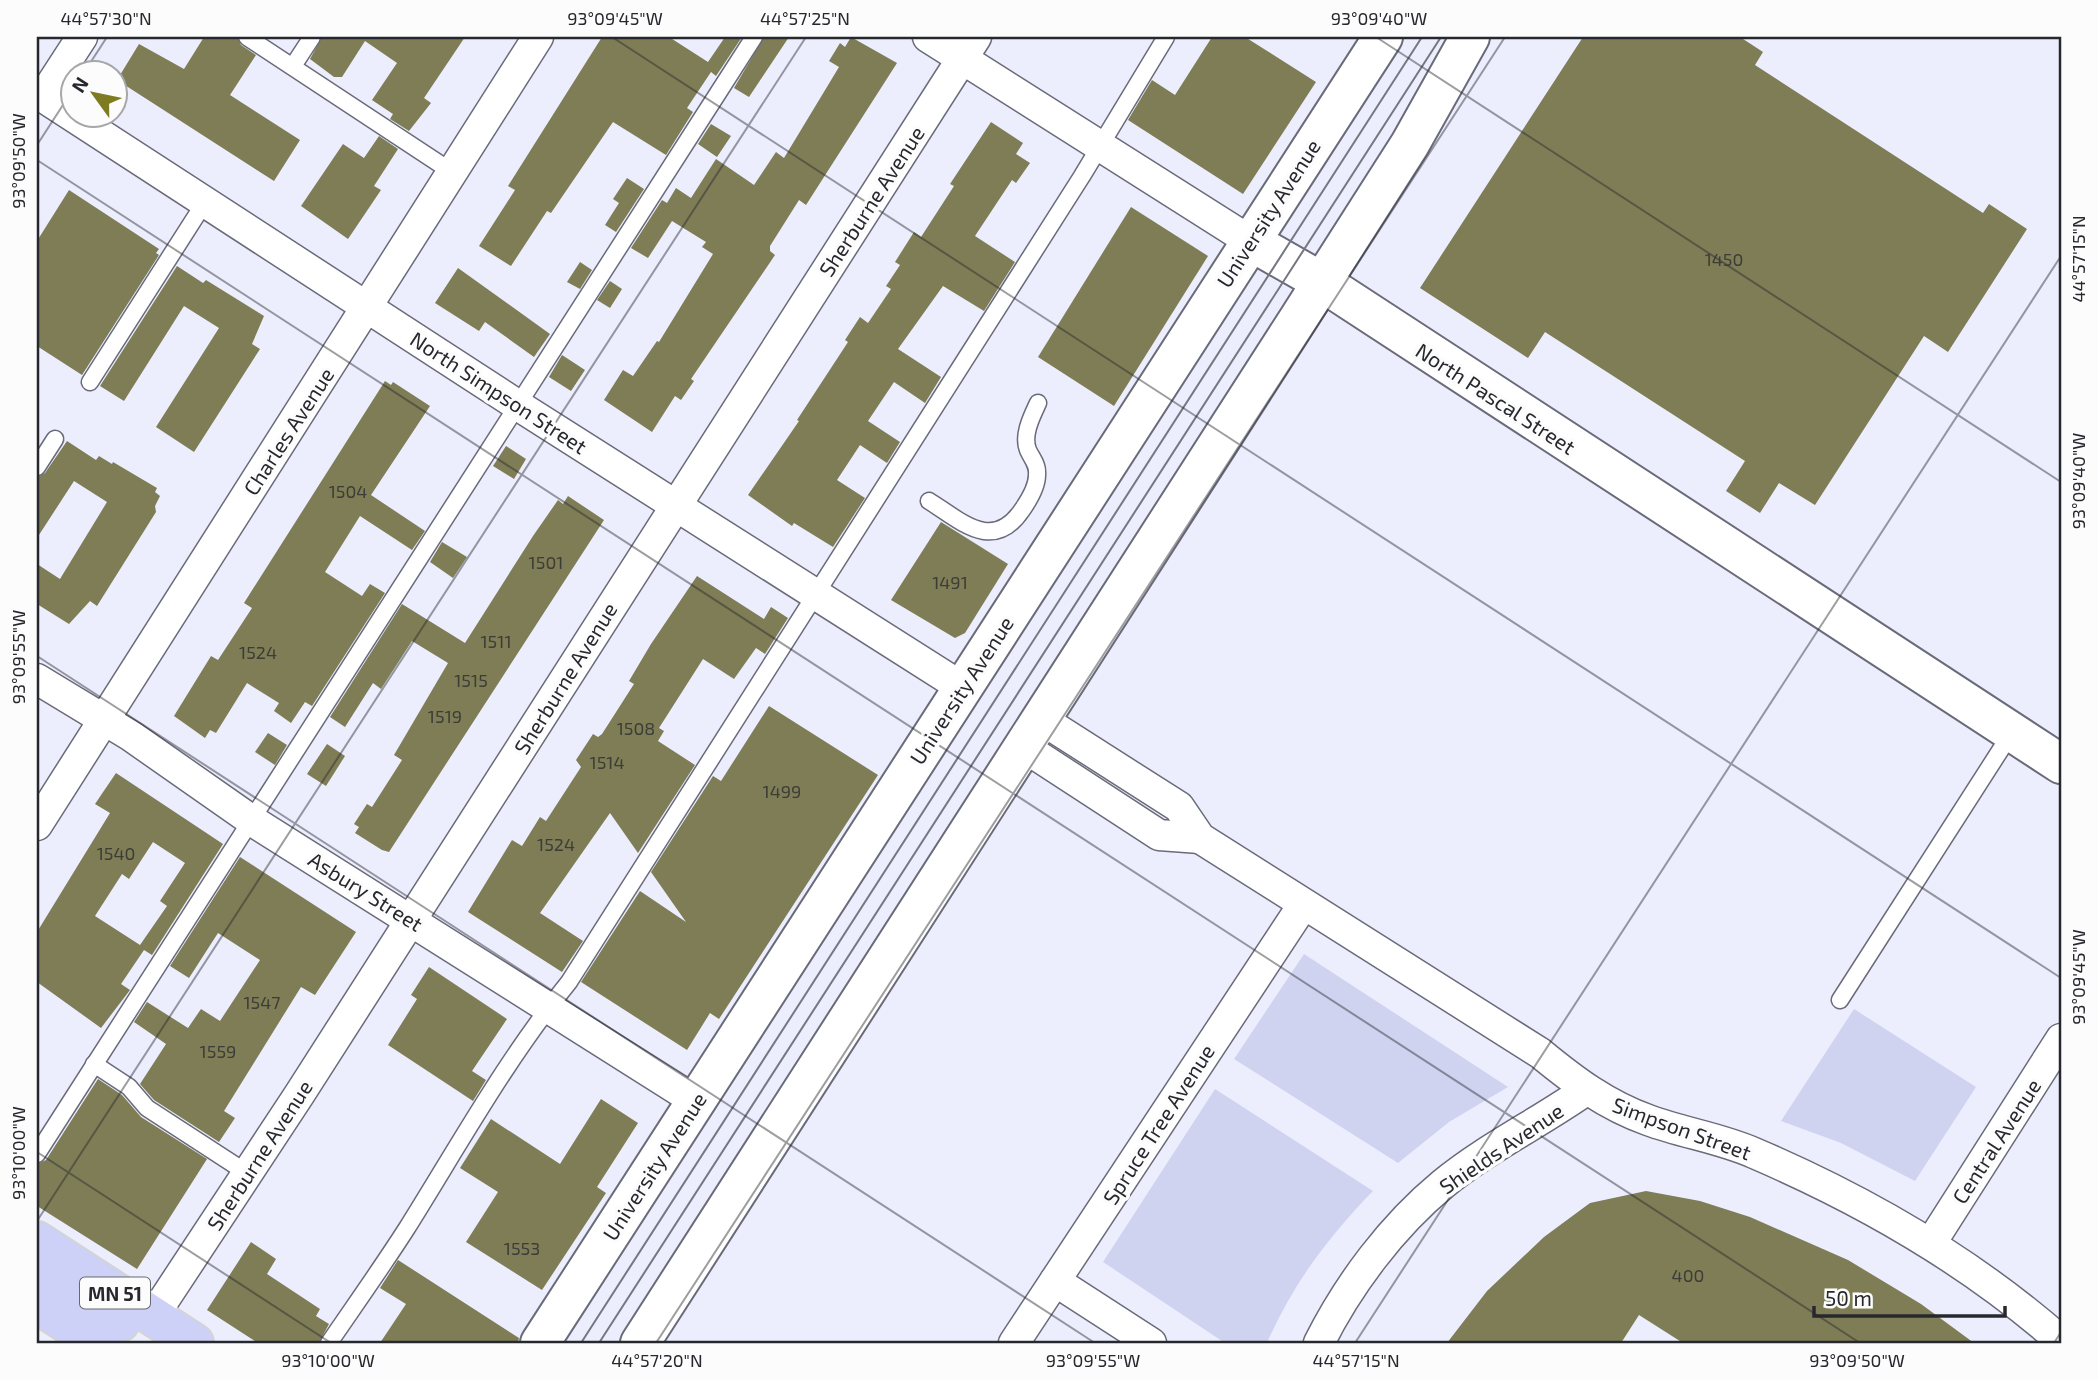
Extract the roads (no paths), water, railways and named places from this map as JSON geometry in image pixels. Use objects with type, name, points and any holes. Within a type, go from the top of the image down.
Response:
[{"type":"main road","name":"University Avenue","points":[[540,1343],[1383,37]]},
{"type":"main road","points":[[640,1343],[1410,144],[1470,37]]},
{"type":"main road","name":"North Pascal Street","points":[[1250,241],[1322,282],[2061,764]]},
{"type":"main road","name":"MN 51","points":[[37,1241],[194,1343]]},
{"type":"main road","points":[[37,1282],[121,1322],[152,1318]]},
{"type":"main road","name":"MN 51","points":[[37,1304],[98,1343]]},
{"type":"street","points":[[40,95],[82,37]]},
{"type":"street","name":"Charles Avenue","points":[[37,825],[538,37]]},
{"type":"street","name":"North Pascal Street","points":[[928,37],[970,48],[1099,146],[1250,241]]},
{"type":"street","name":"Sherburne Avenue","points":[[152,1318],[970,48]]},
{"type":"street","name":"North Simpson Street","points":[[40,95],[519,406],[963,688]]},
{"type":"street","name":"Asbury Street","points":[[37,679],[104,719],[251,820],[696,1101]]},
{"type":"street","name":"Simpson Street","points":[[1032,733],[1159,835],[1200,838],[1540,1053],[1586,1090],[1650,1121],[1756,1153],[1858,1202],[1931,1243],[2023,1308],[2061,1341]]},
{"type":"street","name":"Spruce Tree Avenue","points":[[1014,1343],[1303,905]]},
{"type":"street","name":"Central Avenue","points":[[1931,1243],[2061,1039]]},
{"type":"street","name":"Shields Avenue","points":[[1319,1343],[1339,1304],[1412,1213],[1443,1184],[1488,1152],[1586,1090]]},
{"type":"street","points":[[1055,1281],[1151,1343]]},
{"type":"lane","points":[[247,37],[452,172]]},
{"type":"lane","points":[[293,66],[312,37]]},
{"type":"lane","points":[[37,1154],[754,37]]},
{"type":"lane","points":[[328,1343],[548,1007],[569,982],[817,595],[1166,37]]},
{"type":"lane","points":[[90,382],[205,202]]},
{"type":"lane","points":[[929,501],[983,531],[1000,531],[1013,521],[1027,502],[1037,475],[1026,440],[1029,421],[1038,403]]},
{"type":"lane","points":[[37,467],[55,439]]},
{"type":"lane","points":[[1840,1000],[2012,732]]},
{"type":"lane","points":[[94,1065],[129,1087],[147,1108],[247,1173]]},
{"type":"tram line","points":[[581,1343],[1422,37]]},
{"type":"tram line","points":[[599,1343],[1441,37]]}]
